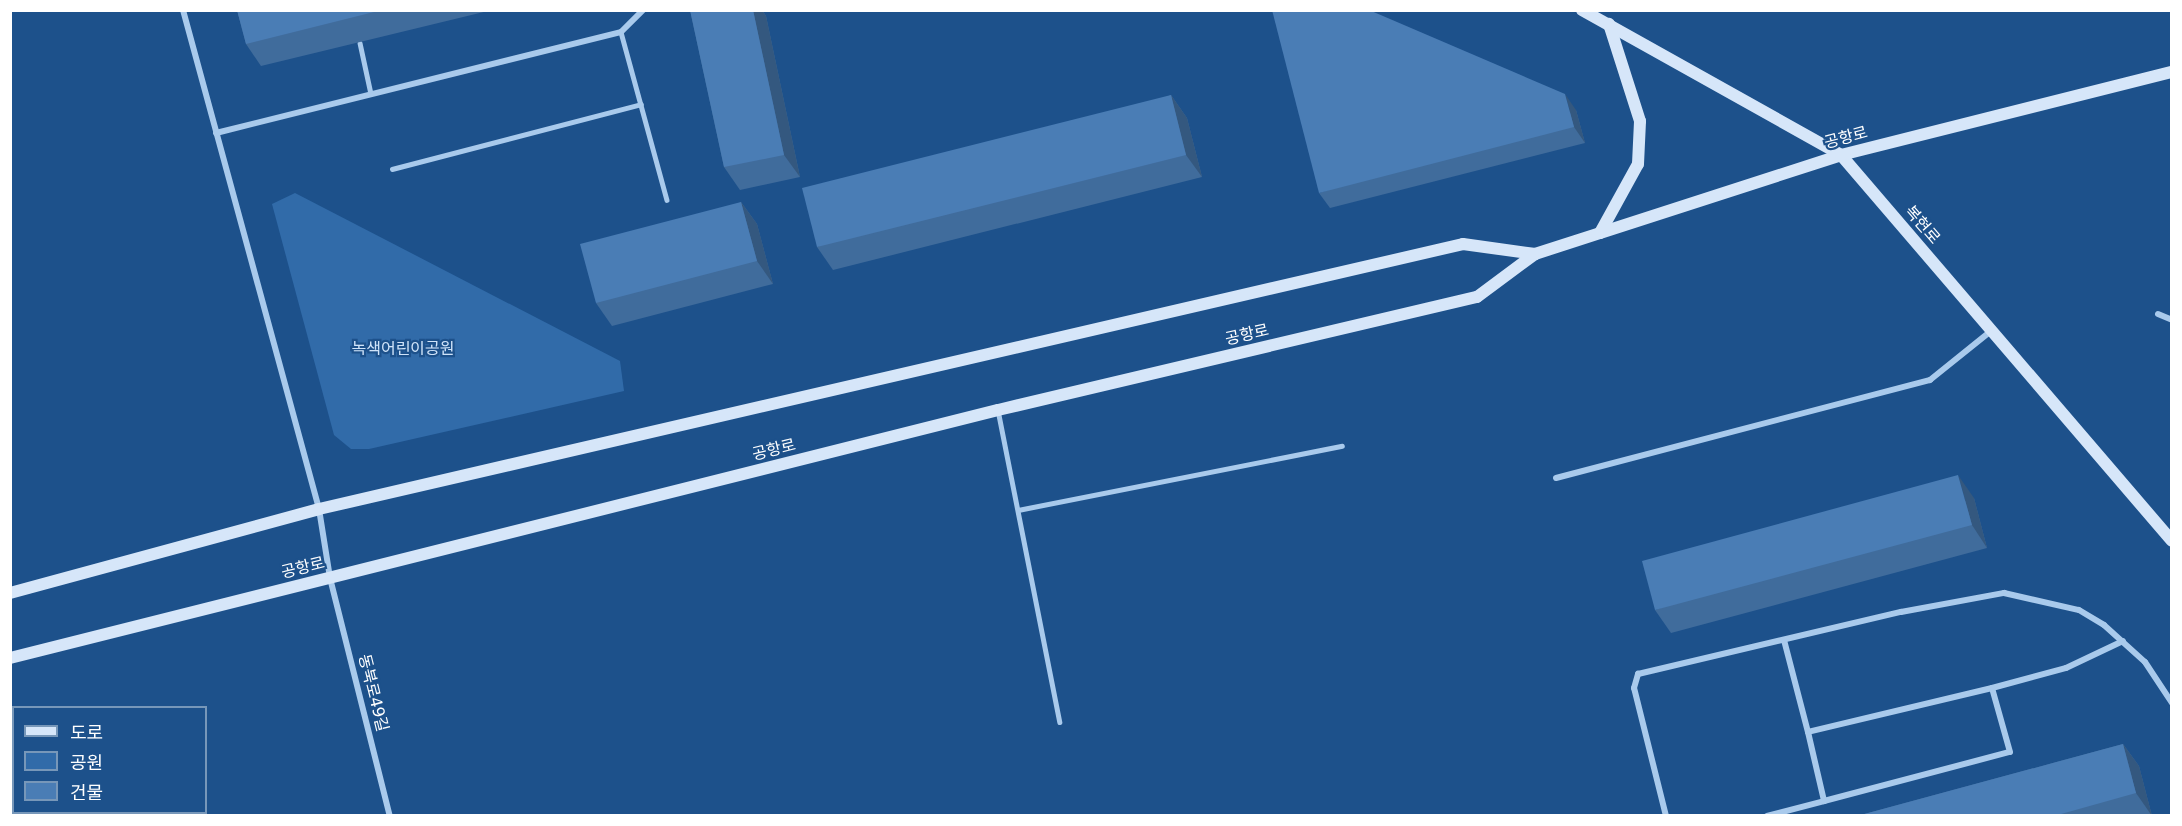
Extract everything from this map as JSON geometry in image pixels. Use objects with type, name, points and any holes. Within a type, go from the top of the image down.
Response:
[{"type":"main road","name":"복현로","points":[[1582,10],[1840,155],[2172,541]]},
{"type":"main road","points":[[1600,233],[1638,165],[1640,121],[1609,24]]},
{"type":"main road","name":"공항로","points":[[10,658],[998,410],[1477,297],[1535,254],[1840,155],[2172,72]]},
{"type":"main road","name":"공항로","points":[[10,593],[319,509],[1463,244],[1535,254]]},
{"type":"street","name":"동북로49길","points":[[183,10],[319,509],[330,578],[390,816]]},
{"type":"street","points":[[216,133],[621,32],[643,10]]},
{"type":"street","points":[[2158,314],[2172,320]]},
{"type":"street","points":[[1556,478],[1930,380],[1991,331]]},
{"type":"street","points":[[1666,816],[1634,688],[1638,674],[1901,612],[2004,593],[2079,610],[2123,641],[2145,662],[2172,703]]},
{"type":"street","points":[[1784,640],[1824,801]]},
{"type":"street","points":[[1808,732],[2066,668],[2123,641]]},
{"type":"street","points":[[1767,816],[2010,752],[1992,688]]},
{"type":"lane","points":[[621,32],[667,201]]},
{"type":"lane","points":[[360,42],[371,94]]},
{"type":"lane","points":[[392,169],[641,104]]},
{"type":"lane","points":[[998,410],[1060,722]]},
{"type":"lane","points":[[1018,510],[1342,446]]},
{"type":"green space","name":"녹색어린이공원","points":[[295,193],[620,361],[624,391],[369,449],[351,449],[334,435],[272,204]]},
{"type":"building","points":[[237,10],[382,10],[246,44]]},
{"type":"building","points":[[690,10],[753,10],[784,155],[724,167]]},
{"type":"building","points":[[1272,10],[1369,10],[1565,94],[1574,127],[1319,193]]},
{"type":"building","points":[[1171,95],[1186,155],[817,247],[802,188]]},
{"type":"building","points":[[741,202],[757,261],[596,303],[580,244]]},
{"type":"building","points":[[1958,475],[1972,525],[1655,610],[1642,561]]},
{"type":"building","points":[[2123,744],[2136,793],[2054,816],[1857,816]]},
{"type":"building","points":[[12,768],[12,812],[10,812],[10,769]]}]
